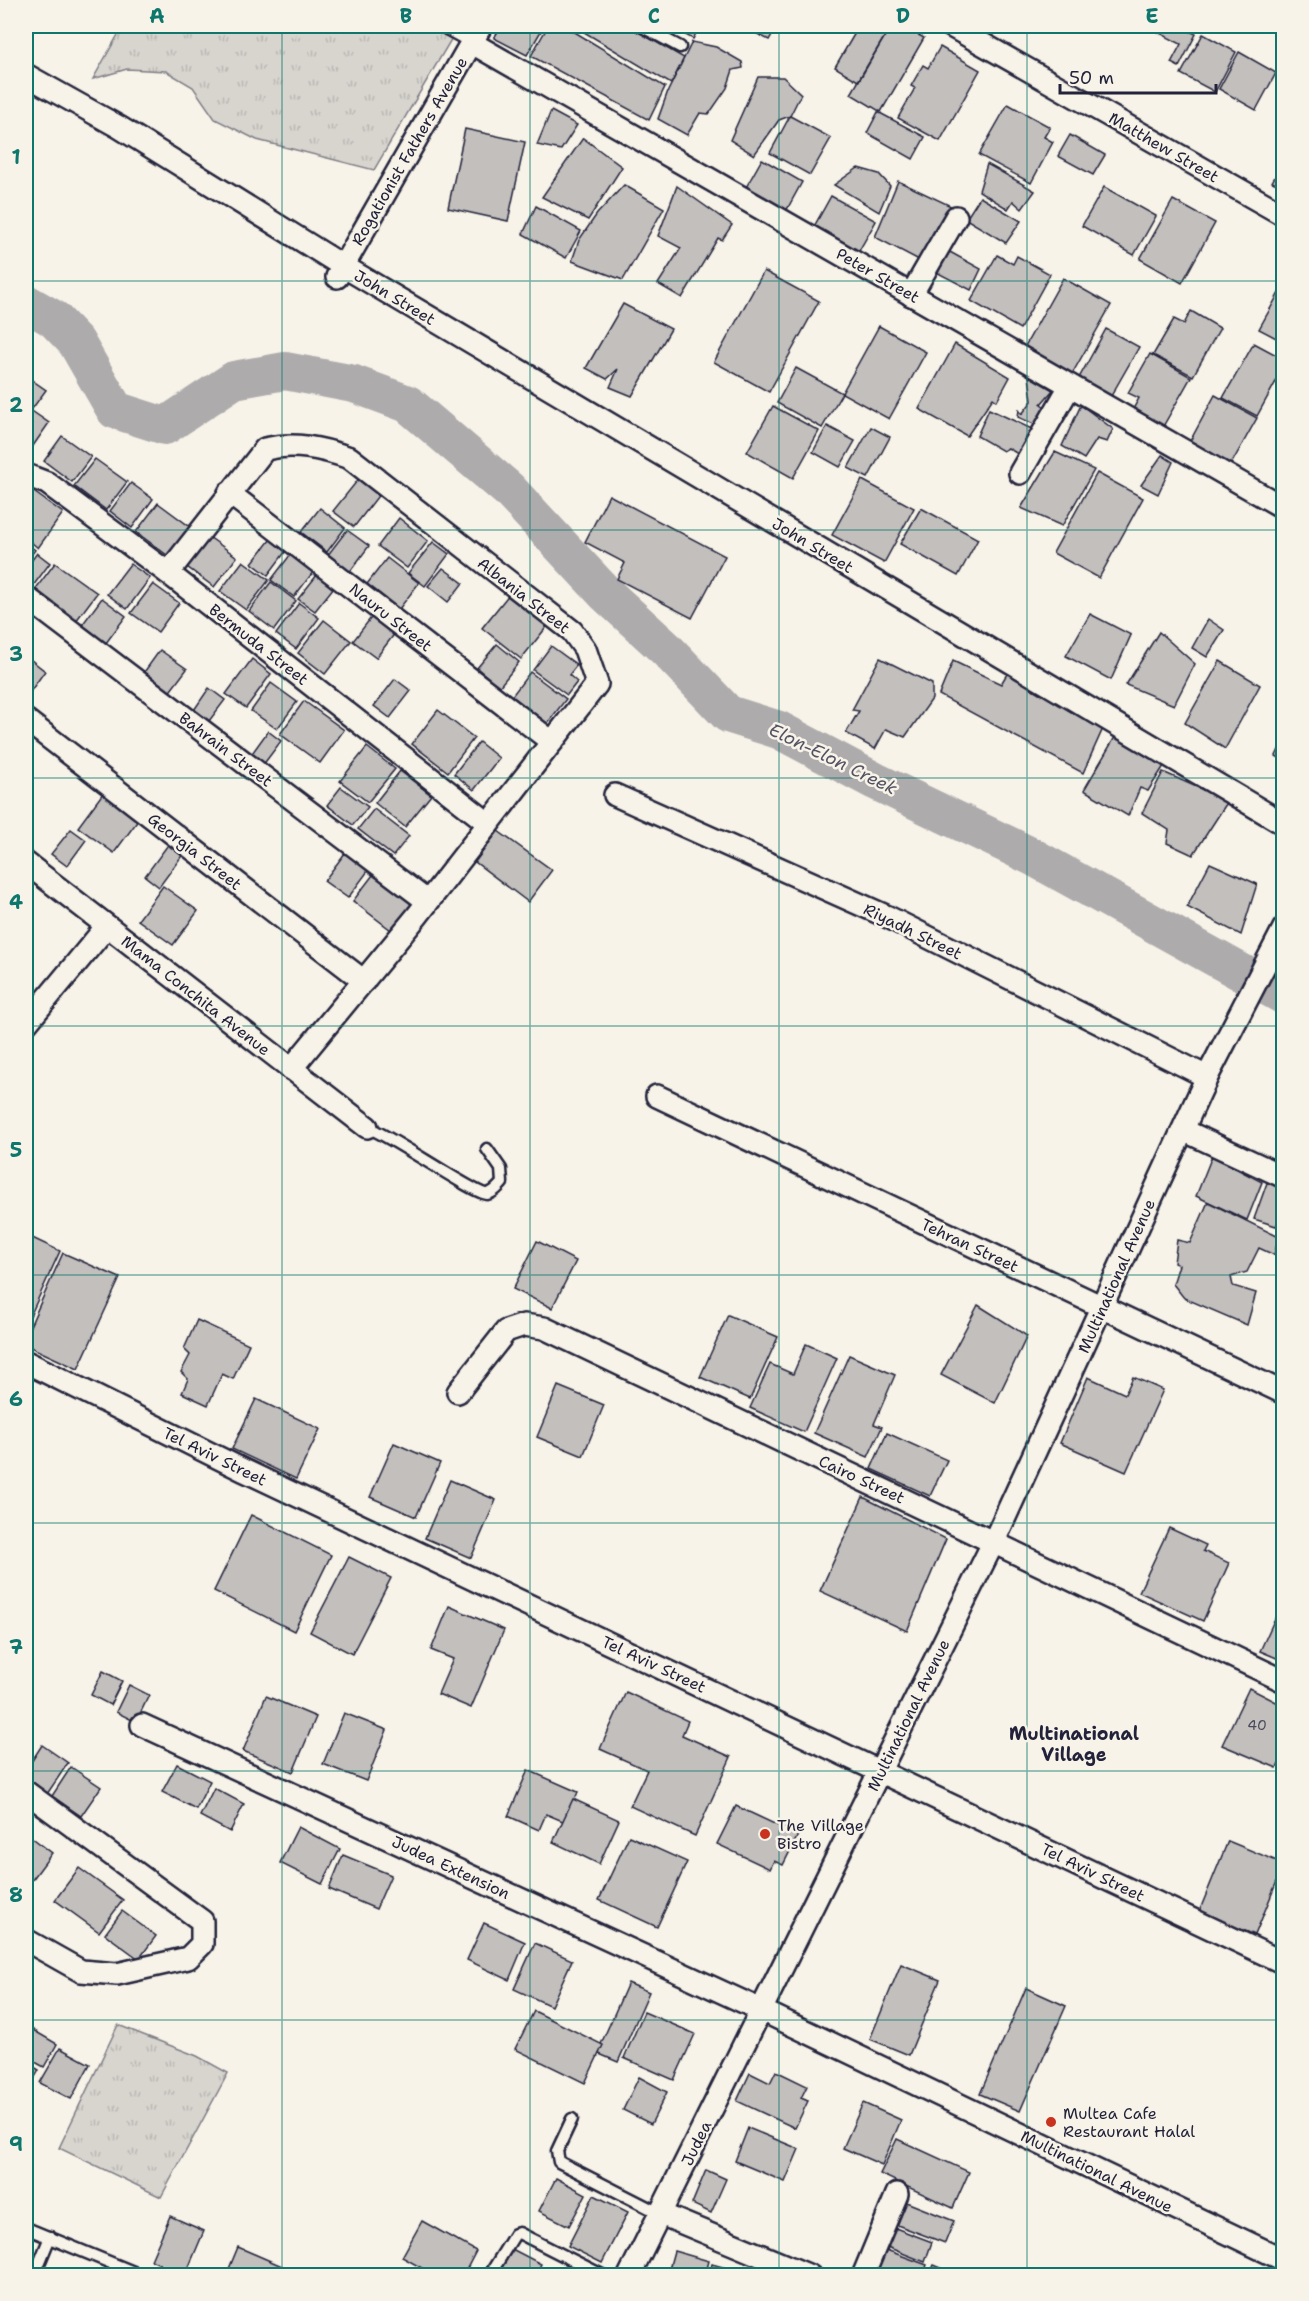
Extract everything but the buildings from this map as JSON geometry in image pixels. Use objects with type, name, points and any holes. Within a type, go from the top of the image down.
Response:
[{"type":"street","name":"Matthew Street","points":[[951,26],[1284,215]]},
{"type":"street","name":"Rogationist Fathers Avenue","points":[[340,272],[476,34]]},
{"type":"street","name":"Peter Street","points":[[476,34],[911,295],[1284,508]]},
{"type":"street","name":"John Street","points":[[26,75],[118,127],[340,272],[1284,824]]},
{"type":"street","points":[[911,295],[956,217]]},
{"type":"street","points":[[1020,473],[1070,386]]},
{"type":"street","name":"Albania Street","points":[[168,573],[265,449],[285,444],[325,450],[350,458],[572,631],[585,649],[597,684],[428,901],[291,1069]]},
{"type":"street","name":"Bermuda Street","points":[[26,475],[47,483],[168,573],[488,823]]},
{"type":"street","name":"Nauru Street","points":[[229,493],[552,742]]},
{"type":"street","name":"Bahrain Street","points":[[26,597],[428,901]]},
{"type":"street","name":"Georgia Street","points":[[26,720],[364,981]]},
{"type":"street","name":"Riyadh Street","points":[[615,795],[886,916],[1207,1077]]},
{"type":"street","name":"Mama Conchita Avenue","points":[[26,863],[367,1127]]},
{"type":"street","points":[[26,1024],[107,926]]},
{"type":"street","name":"Multinational Avenue","points":[[1284,928],[1207,1077],[994,1541],[761,2010],[1284,2260]]},
{"type":"street","name":"Tehran Street","points":[[657,1096],[1284,1393]]},
{"type":"street","points":[[1183,1130],[1284,1177]]},
{"type":"street","name":"Cairo Street","points":[[458,1392],[506,1331],[524,1325],[544,1328],[1284,1681]]},
{"type":"street","name":"Tel Aviv Street","points":[[26,1362],[243,1470],[1284,1963]]},
{"type":"street","name":"Judea Extension","points":[[142,1725],[761,2010]]},
{"type":"street","points":[[26,1792],[202,1921],[202,1944],[188,1958],[117,1974],[81,1971],[26,1940]]},
{"type":"street","name":"Judea","points":[[629,2276],[761,2010]]},
{"type":"street","points":[[863,2276],[897,2194]]},
{"type":"street","points":[[661,2214],[810,2276]]},
{"type":"lane","points":[[441,26],[476,34]]},
{"type":"lane","points":[[641,26],[680,47]]},
{"type":"lane","points":[[367,1127],[410,1149],[473,1191],[486,1194],[495,1191],[501,1183],[501,1169],[487,1149]]},
{"type":"lane","points":[[572,2119],[556,2151],[559,2162],[661,2214]]},
{"type":"lane","points":[[26,2228],[143,2276]]},
{"type":"lane","points":[[489,2276],[515,2234],[519,2233],[604,2276]]},
{"type":"lane","points":[[34,2276],[50,2237]]},
{"type":"green space","points":[[123,26],[459,26],[374,170],[257,140],[215,119],[193,87],[166,71],[127,69],[93,79]]},
{"type":"green space","points":[[118,2025],[197,2056],[228,2073],[161,2197],[59,2148]]},
{"type":"waterway","name":"Elon-Elon Creek","points":[[26,303],[54,319],[76,342],[115,410],[165,426],[234,380],[285,371],[354,384],[408,404],[508,489],[606,594],[666,649],[728,714],[779,730],[875,781],[1033,857],[1284,996]]},
{"type":"place","name":"The Village Bistro","points":[[765,1834]]},
{"type":"place","name":"Multea Cafe Restaurant Halal","points":[[1051,2122]]},
{"type":"district","name":"Multinational Village","points":[[1074,1744]]}]
